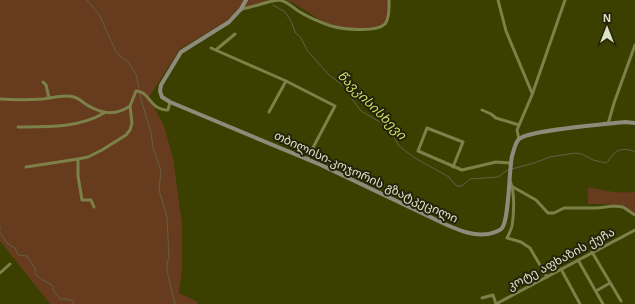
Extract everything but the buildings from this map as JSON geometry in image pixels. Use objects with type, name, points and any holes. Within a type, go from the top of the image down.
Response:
[{"type":"main road","points":[[170,102],[162,97],[160,88],[178,56],[189,46],[234,18],[246,0]]},
{"type":"main road","name":"თბილისი-კოჯორის გზატკეცილი","points":[[170,102],[307,159],[468,234],[477,235],[494,233],[502,229],[504,225],[510,167],[516,145],[520,139]]},
{"type":"main road","points":[[520,139],[531,133],[608,124],[635,123]]},
{"type":"street","points":[[241,9],[253,8],[263,3],[278,0],[290,4],[299,12],[340,28],[375,29],[385,24],[389,0]]},
{"type":"street","points":[[498,0],[498,6],[506,31],[526,75],[532,95]]},
{"type":"street","points":[[520,139],[517,130],[532,95],[565,0]]},
{"type":"street","points":[[218,49],[235,34]]},
{"type":"street","points":[[608,124],[635,44]]},
{"type":"street","points":[[211,48],[218,49],[335,106],[307,159]]},
{"type":"street","points":[[269,112],[286,81]]},
{"type":"street","points":[[43,82],[46,85],[49,98]]},
{"type":"street","points":[[26,167],[78,159],[88,156],[102,150],[126,135],[130,130],[132,123],[130,106],[136,91],[140,91],[153,104],[162,110],[168,110],[170,102]]},
{"type":"street","points":[[0,99],[18,100],[68,96],[74,97],[105,113]]},
{"type":"street","points":[[18,127],[50,128],[74,124],[95,118],[105,113],[117,112],[130,106]]},
{"type":"street","points":[[482,110],[496,118],[519,125]]},
{"type":"street","points":[[453,167],[463,142],[427,128],[418,151],[453,167],[462,170],[496,162],[510,167]]},
{"type":"street","points":[[78,159],[78,176],[82,200],[92,200],[94,207]]},
{"type":"street","points":[[509,179],[513,187],[513,221],[512,228],[507,238],[521,242],[530,248],[547,277]]},
{"type":"street","points":[[513,187],[536,200],[548,213],[554,213],[564,208],[597,208],[614,206],[623,207],[635,215]]},
{"type":"street","name":"კოტე აფხაზის ქუჩა","points":[[482,298],[493,295],[496,304],[635,230]]},
{"type":"street","points":[[592,252],[621,301]]},
{"type":"street","points":[[578,260],[603,304]]},
{"type":"street","points":[[0,273],[10,264]]},
{"type":"street","points":[[561,269],[580,304]]},
{"type":"street","points":[[596,291],[610,283]]},
{"type":"shaded area","points":[[0,0],[269,0],[248,8],[180,49],[149,97],[164,126],[173,158],[182,224],[182,270],[179,293],[198,302],[197,304],[50,304],[0,241]]},
{"type":"shaded area","points":[[286,0],[388,0],[388,9],[386,22],[384,24],[379,27],[357,29],[334,26]]},
{"type":"shaded area","points":[[588,187],[617,192],[635,191],[635,213],[624,207],[606,204],[588,204]]},
{"type":"waterway","points":[[87,0],[100,16],[115,50],[128,62],[136,74],[139,88]]},
{"type":"waterway","name":"წავკისისხევი","points":[[273,5],[285,12],[291,21],[295,32],[301,38],[307,50],[328,74],[345,87],[361,111],[380,122],[395,139],[399,146],[415,158],[449,177],[457,186],[462,186],[470,179],[498,177],[509,169]]},
{"type":"waterway","points":[[139,92],[151,133],[153,148],[161,171],[159,190],[167,217],[169,258],[167,263],[167,271],[175,304]]},
{"type":"waterway","name":"წავკისისხევი","points":[[512,169],[550,157],[576,153],[582,154],[593,160],[606,163],[617,151],[626,149],[635,152]]},
{"type":"waterway","points":[[0,233],[7,243],[15,248],[18,255],[27,256],[35,268],[35,273],[38,277],[53,286],[53,290],[60,299],[73,301],[74,304]]}]
